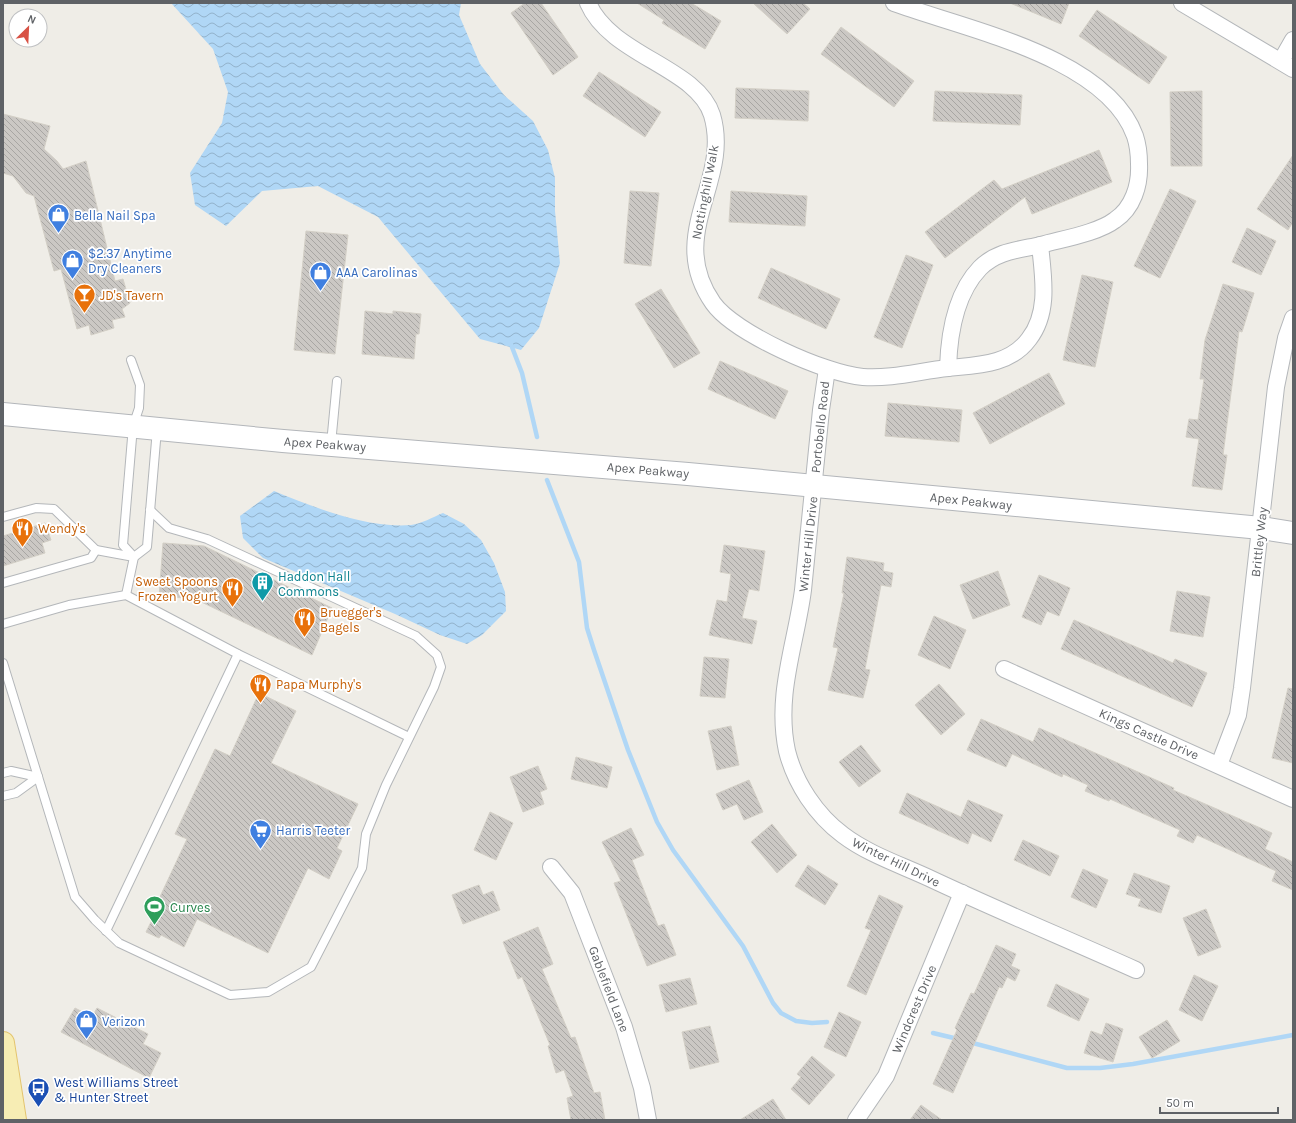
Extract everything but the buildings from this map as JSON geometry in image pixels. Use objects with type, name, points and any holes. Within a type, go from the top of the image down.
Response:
[{"type":"main road","name":"Apex Peakway","points":[[3,414],[331,445],[579,464],[1261,528],[1293,533]]},
{"type":"main road","points":[[3,1043],[5,1070],[15,1120]]},
{"type":"street","name":"Nottinghill Walk","points":[[588,3],[592,14],[604,28],[622,42],[686,82],[701,95],[709,106],[715,130],[715,155],[694,241],[695,263],[701,283],[713,304],[730,321],[748,332],[827,370],[866,377],[948,368]]},
{"type":"street","points":[[894,3],[1011,42],[1052,58],[1091,83],[1106,95],[1129,123],[1136,138],[1139,166],[1138,177],[1129,206],[1116,219],[1108,224],[1040,245],[1015,249],[1000,254],[988,262],[973,278],[962,297],[954,319],[949,341],[948,368],[985,365],[1004,359],[1018,352],[1031,337],[1038,323],[1044,303],[1040,245]]},
{"type":"street","points":[[1182,3],[1287,65],[1293,40]]},
{"type":"street","name":"Brittley Way","points":[[1219,765],[1238,715],[1261,528],[1276,386],[1290,339],[1293,318]]},
{"type":"street","name":"Portobello Road","points":[[814,486],[827,370]]},
{"type":"street","name":"Winter Hill Drive","points":[[814,486],[799,620],[786,669],[783,717],[791,762],[799,782],[812,802],[823,817],[844,836],[860,846],[1136,970]]},
{"type":"street","name":"Kings Castle Drive","points":[[1004,669],[1293,799]]},
{"type":"street","name":"Gablefield Lane","points":[[551,867],[572,893],[624,1027],[638,1073],[648,1120]]},
{"type":"street","name":"Windcrest Drive","points":[[856,1120],[886,1076],[962,893]]},
{"type":"lane","points":[[131,360],[140,385],[139,408],[133,426],[123,545],[134,557]]},
{"type":"lane","points":[[331,445],[337,381]]},
{"type":"lane","points":[[126,595],[134,557],[147,547],[157,428]]},
{"type":"lane","points":[[3,517],[36,508],[54,509],[96,550],[134,557]]},
{"type":"lane","points":[[3,663],[75,897],[106,931],[119,943],[230,995],[268,992],[311,967],[362,868],[366,834],[386,785],[434,687],[441,667],[437,655],[416,636],[207,539],[169,528],[150,510]]},
{"type":"lane","points":[[3,583],[91,558],[96,550]]},
{"type":"lane","points":[[3,624],[70,605],[126,595],[238,654],[409,737]]},
{"type":"lane","points":[[106,931],[238,654]]},
{"type":"lane","points":[[3,773],[11,771],[38,777]]},
{"type":"lane","points":[[3,796],[16,792],[38,777]]},
{"type":"water","points":[[171,3],[461,3],[459,15],[480,64],[504,95],[533,121],[548,150],[555,178],[555,211],[560,263],[539,328],[521,350],[480,339],[378,217],[318,186],[262,191],[226,226],[195,205],[190,173],[222,123],[228,92],[213,49]]},
{"type":"water","points":[[274,491],[341,516],[377,524],[411,525],[423,522],[443,513],[464,524],[481,540],[494,563],[505,592],[506,611],[482,635],[467,644],[440,635],[395,614],[263,558],[243,538],[240,516]]},
{"type":"waterway","points":[[510,342],[522,373],[537,437]]},
{"type":"waterway","points":[[547,480],[579,562],[587,628],[594,650],[628,750],[657,822],[673,850],[743,946],[773,1003],[781,1013],[796,1021],[812,1023],[827,1022]]},
{"type":"waterway","points":[[933,1033],[958,1039]]},
{"type":"waterway","points":[[969,1042],[1067,1068],[1100,1068],[1133,1064],[1293,1035]]},
{"type":"place","name":"Bella Nail Spa","points":[[58,234]]},
{"type":"place","name":"$2.37 Anytime Dry Cleaners","points":[[73,280]]},
{"type":"place","name":"AAA Carolinas","points":[[321,292]]},
{"type":"place","name":"JD's Tavern","points":[[84,314]]},
{"type":"place","name":"Wendy's","points":[[23,548]]},
{"type":"place","name":"Haddon Hall Commons","points":[[262,602]]},
{"type":"place","name":"Sweet Spoons Frozen Yogurt","points":[[233,608]]},
{"type":"place","name":"Bruegger's Bagels","points":[[305,638]]},
{"type":"place","name":"Papa Murphy's","points":[[260,704]]},
{"type":"place","name":"Harris Teeter","points":[[261,850]]},
{"type":"place","name":"Curves","points":[[154,926]]},
{"type":"place","name":"Verizon","points":[[87,1040]]},
{"type":"place","name":"West Williams Street & Hunter Street","points":[[39,1108]]}]
